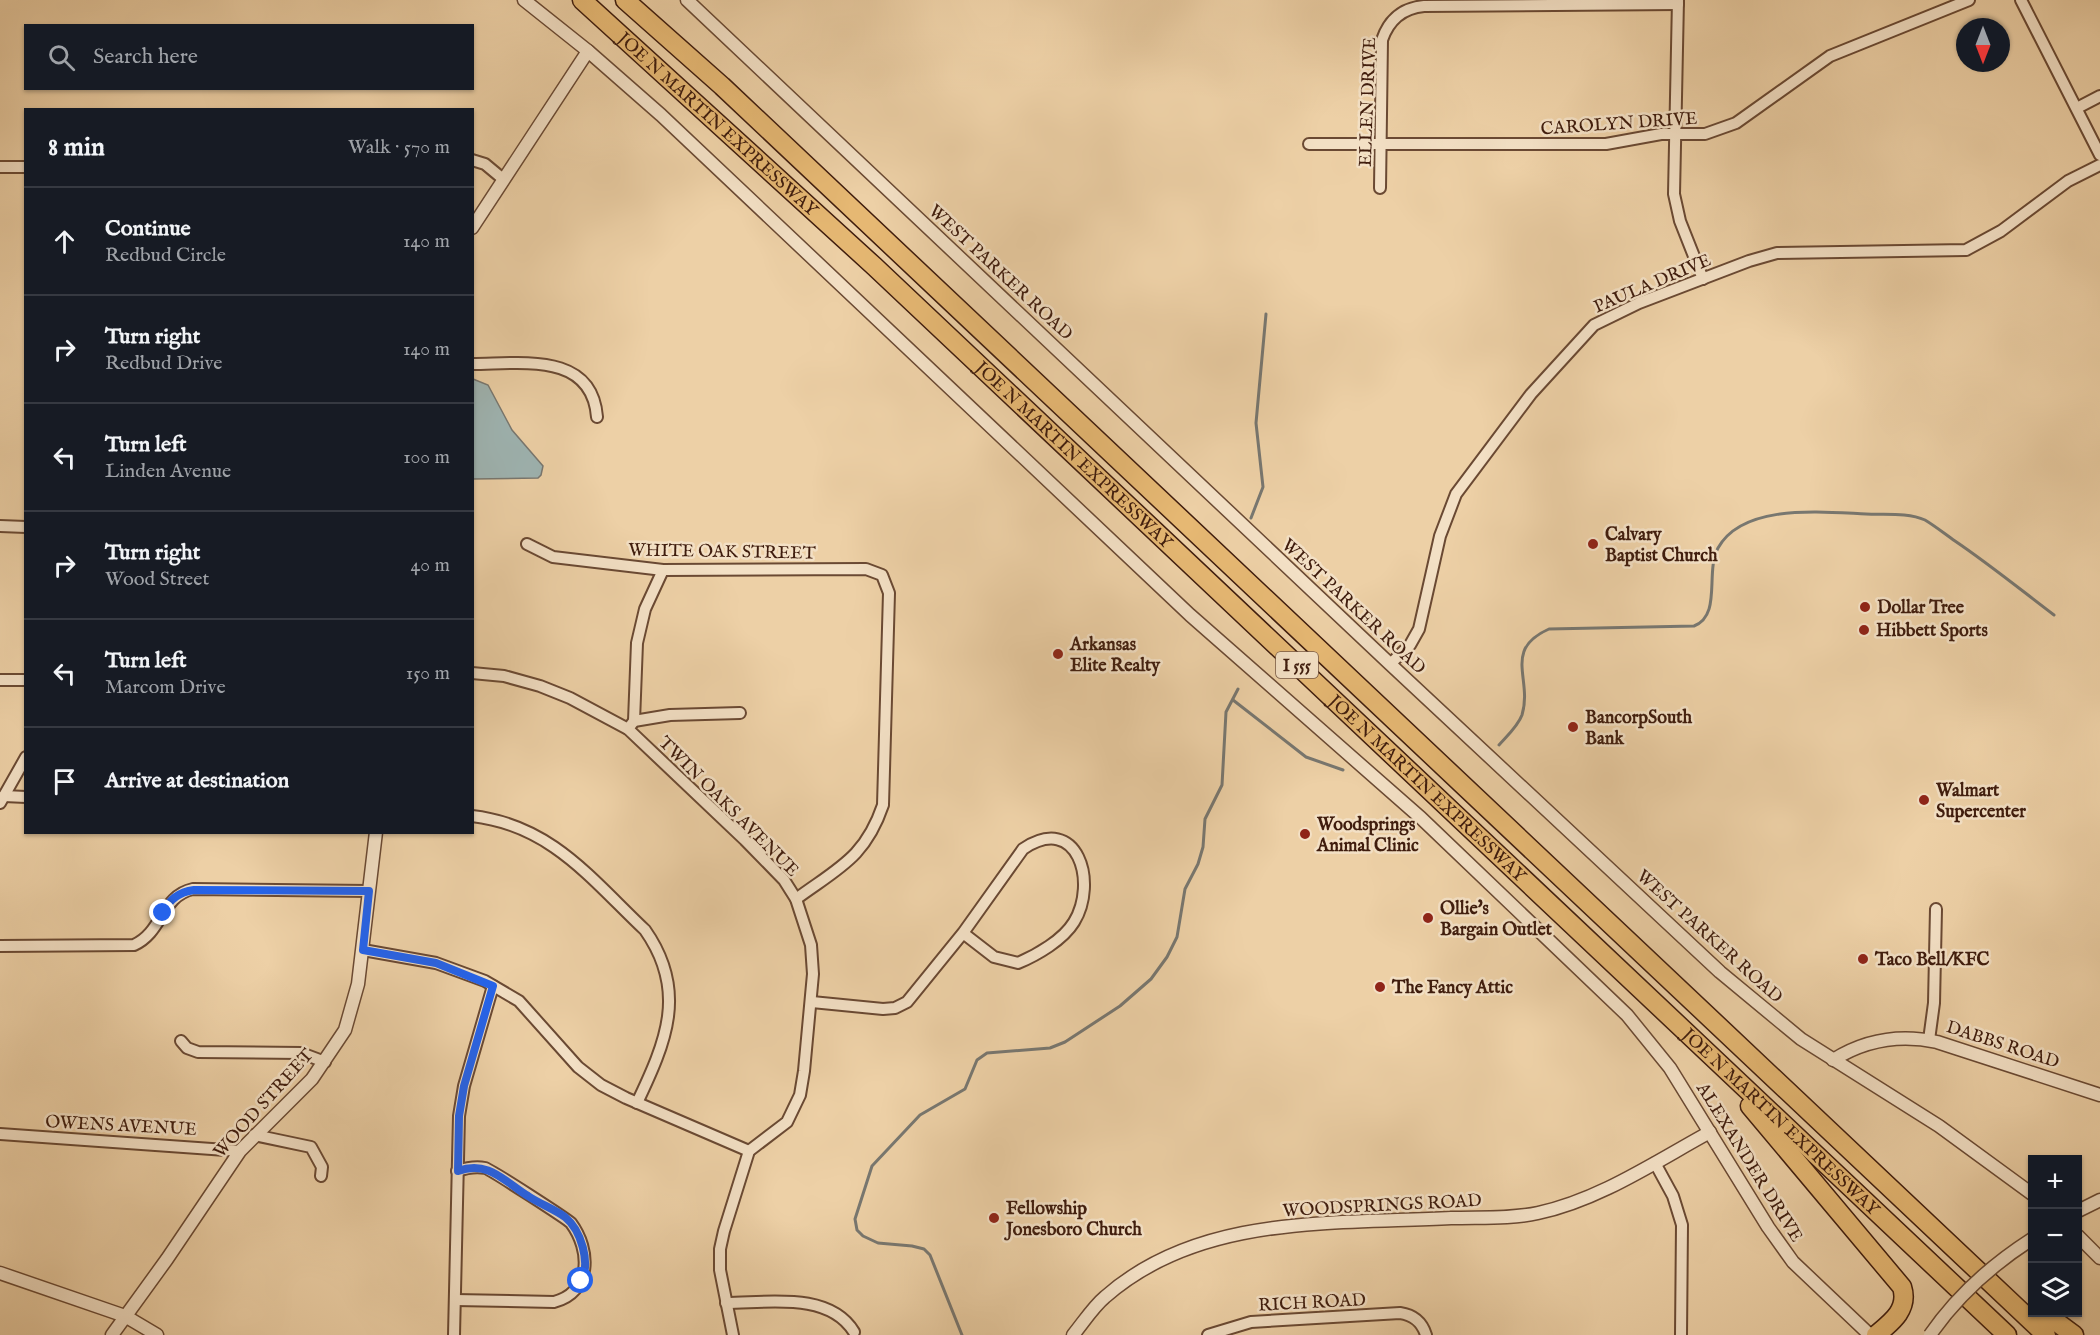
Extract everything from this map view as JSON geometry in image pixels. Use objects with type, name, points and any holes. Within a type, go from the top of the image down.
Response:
[{"type":"highway","name":"JOE N MARTIN EXPRESSWAY","points":[[582,0],[874,266],[2007,1335]]},
{"type":"highway","name":"JOE N MARTIN EXPRESSWAY","points":[[625,0],[722,86],[2046,1335]]},
{"type":"highway","points":[[630,0],[646,17]]},
{"type":"highway","points":[[1690,1036],[1897,1279],[1904,1294],[1900,1311],[1876,1335]]},
{"type":"highway","points":[[1953,1247],[2028,1302]]},
{"type":"highway","points":[[2050,1317],[2074,1335]]},
{"type":"street","name":"ALEXANDER DRIVE","points":[[525,0],[588,51],[661,116],[1190,615],[1421,818],[1627,1015],[1652,1042],[1768,1227],[1793,1262],[1870,1335]]},
{"type":"street","name":"WEST PARKER ROAD","points":[[687,0],[1389,664],[1720,972],[1800,1039],[1939,1126],[2028,1191]]},
{"type":"street","name":"CAROLYN DRIVE","points":[[1309,144],[1381,146],[1606,144],[1675,135],[1705,135],[1724,129],[1830,56],[1969,0]]},
{"type":"street","points":[[2021,0],[2100,154]]},
{"type":"street","points":[[1678,2],[1675,202],[1703,279]]},
{"type":"street","name":"ELLEN DRIVE","points":[[1380,188],[1382,40],[1392,20],[1407,10],[1424,6],[1678,2]]},
{"type":"street","points":[[474,225],[588,51]]},
{"type":"street","points":[[2077,108],[2100,96]]},
{"type":"street","points":[[474,161],[485,164],[503,179]]},
{"type":"street","name":"PAULA DRIVE","points":[[1389,664],[1410,645],[1419,629],[1440,536],[1456,494],[1531,394],[1594,325],[1608,316],[1749,261],[1791,251],[1966,250],[2001,231],[2068,181],[2100,165]]},
{"type":"street","points":[[0,167],[24,166]]},
{"type":"street","points":[[474,364],[541,364],[572,371],[594,397],[597,417]]},
{"type":"street","points":[[0,526],[24,527]]},
{"type":"street","name":"WHITE OAK STREET","points":[[527,544],[553,557],[663,570],[866,569],[882,575],[889,593],[883,805],[876,826],[853,858],[796,899]]},
{"type":"street","points":[[663,570],[641,624],[631,725],[670,715],[740,713]]},
{"type":"street","name":"TWIN OAKS AVENUE","points":[[474,673],[504,676],[540,686],[631,725],[784,880],[796,899],[811,945],[812,1002],[804,1071],[795,1110],[787,1122],[749,1151]]},
{"type":"street","points":[[0,680],[24,680]]},
{"type":"street","points":[[2,800],[24,761]]},
{"type":"street","points":[[2,800],[24,797]]},
{"type":"street","points":[[474,816],[517,825],[551,843],[652,939],[669,982],[670,1003],[663,1043],[637,1103]]},
{"type":"street","name":"WOOD STREET","points":[[112,1335],[240,1151],[325,1062],[345,1030],[352,1011],[363,950],[376,834]]},
{"type":"street","points":[[812,1002],[874,1009],[907,1002],[963,933],[1023,849],[1035,841],[1047,838],[1058,839],[1075,848],[1080,857],[1082,872],[1081,905],[1066,933],[1018,963],[994,957],[963,933]]},
{"type":"street","points":[[0,946],[134,945],[147,938],[158,926],[170,900],[179,894],[194,890],[369,891]]},
{"type":"street","name":"DABBS ROAD","points":[[1929,1040],[1934,1003],[1936,909]]},
{"type":"street","points":[[363,950],[436,963],[493,986],[519,1001],[587,1075],[610,1091],[749,1151],[738,1180],[720,1249],[720,1270],[733,1335]]},
{"type":"street","points":[[454,1335],[459,1116],[464,1086],[493,986]]},
{"type":"street","name":"DABBS ROAD","points":[[1833,1060],[1854,1048],[1885,1040],[1929,1040],[2100,1095]]},
{"type":"street","points":[[181,1041],[187,1048],[198,1052],[301,1053],[325,1062]]},
{"type":"street","name":"WOODSPRINGS ROAD","points":[[1073,1335],[1103,1298],[1137,1272],[1172,1252],[1197,1243],[1229,1235],[1307,1225],[1502,1218],[1536,1214],[1613,1186],[1710,1132]]},
{"type":"street","name":"OWENS AVENUE","points":[[0,1134],[240,1151]]},
{"type":"street","points":[[254,1135],[311,1147],[322,1167],[321,1176]]},
{"type":"street","points":[[1654,1162],[1673,1196],[1682,1225],[1682,1335]]},
{"type":"street","points":[[454,1300],[554,1302],[563,1300],[576,1290],[583,1278],[585,1266],[581,1241],[565,1217],[526,1195],[493,1171],[472,1167],[458,1171]]},
{"type":"street","points":[[2082,1209],[2100,1200]]},
{"type":"street","points":[[2082,1240],[2100,1258]]},
{"type":"street","points":[[1930,1335],[1980,1279],[2001,1260],[2028,1242]]},
{"type":"street","points":[[0,1273],[125,1316],[157,1335]]},
{"type":"street","points":[[726,1303],[816,1306],[834,1313],[854,1332]]},
{"type":"street","name":"RICH ROAD","points":[[1208,1335],[1251,1322],[1400,1313],[1418,1320],[1426,1335]]},
{"type":"water","points":[[474,379],[488,385],[512,430],[543,466],[538,478],[474,479]]},
{"type":"waterway","points":[[1251,518],[1263,487],[1256,423],[1266,314]]},
{"type":"waterway","points":[[1499,745],[1522,715],[1523,656],[1526,646],[1535,637],[1549,629],[1694,626],[1708,613],[1714,558],[1718,548],[1730,534],[1745,523],[1764,517],[1806,512],[1896,514],[1918,517],[1929,522],[1993,568],[2054,615]]},
{"type":"waterway","points":[[962,1335],[930,1255],[924,1249],[912,1246],[878,1243],[863,1236],[857,1230],[855,1219],[872,1166],[920,1115],[965,1089],[977,1060],[987,1053],[1050,1048],[1065,1042],[1120,1006],[1151,979],[1167,957],[1177,937],[1185,889],[1198,864],[1203,847],[1205,819],[1222,785],[1226,712],[1238,689]]},
{"type":"waterway","points":[[1233,700],[1306,757],[1343,770]]},
{"type":"place","name":"Calvary Baptist Church","points":[[1593,544]]},
{"type":"place","name":"Dollar Tree","points":[[1865,607]]},
{"type":"place","name":"Hibbett Sports","points":[[1864,630]]},
{"type":"place","name":"Arkansas Elite Realty","points":[[1058,654]]},
{"type":"place","name":"BancorpSouth Bank","points":[[1573,727]]},
{"type":"place","name":"Walmart Supercenter","points":[[1924,800]]},
{"type":"place","name":"Woodsprings Animal Clinic","points":[[1305,834]]},
{"type":"place","name":"Ollie's Bargain Outlet","points":[[1428,918]]},
{"type":"place","name":"Taco Bell/KFC","points":[[1863,959]]},
{"type":"place","name":"The Fancy Attic","points":[[1380,987]]},
{"type":"place","name":"Fellowship Jonesboro Church","points":[[994,1218]]},
{"type":"route","points":[[163,913],[170,900],[185,891],[194,890],[369,891],[363,950],[436,963],[470,974],[493,986],[464,1086],[459,1116],[458,1171],[472,1167],[493,1171],[518,1190],[565,1217],[581,1241],[585,1266],[581,1281]]}]
